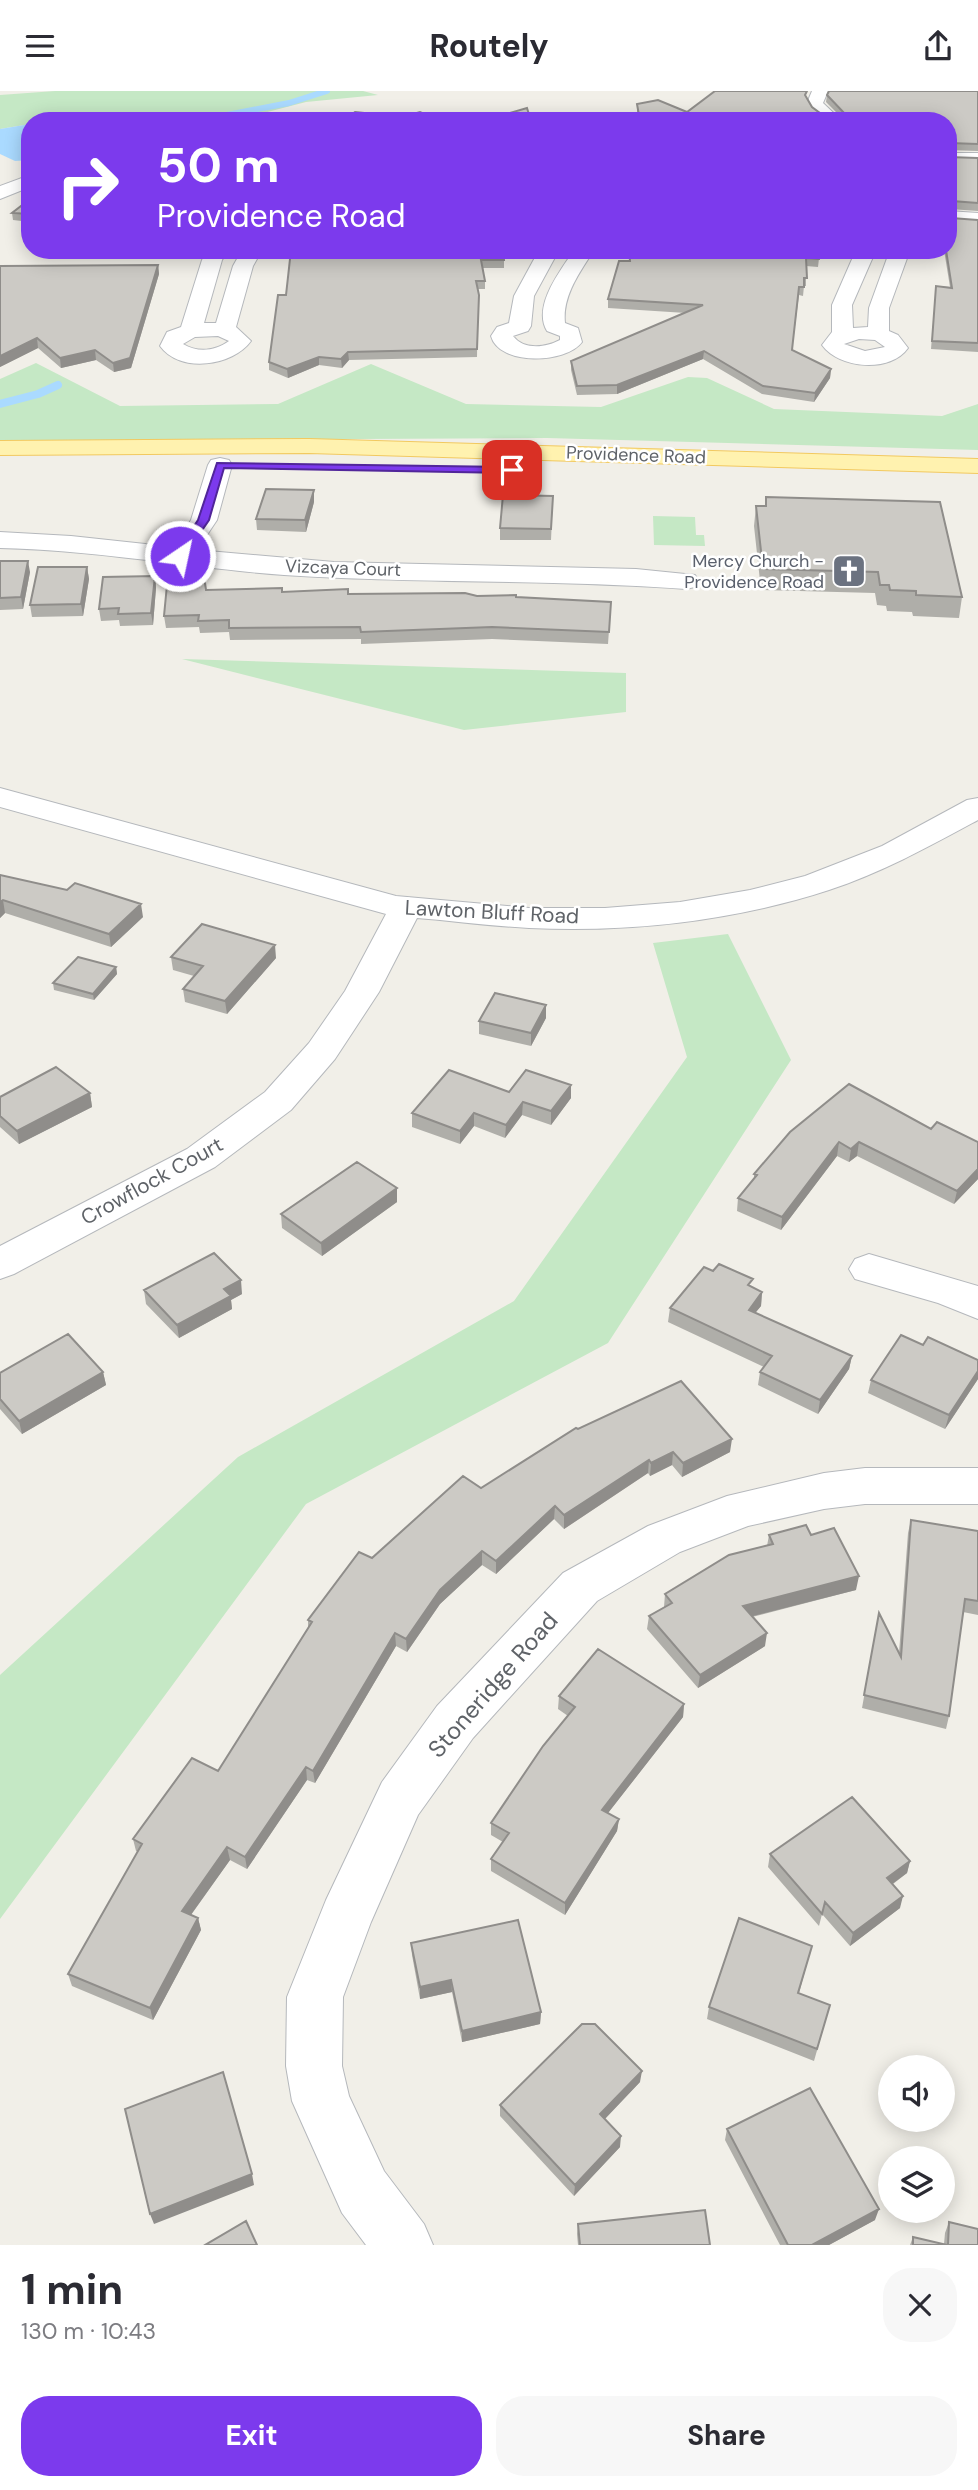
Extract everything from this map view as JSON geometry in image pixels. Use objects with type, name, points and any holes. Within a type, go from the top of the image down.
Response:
[{"type":"main road","name":"Providence Road","points":[[0,448],[309,446],[978,465]]},
{"type":"main road","name":"Providence Road","points":[[0,469],[220,465],[978,484]]},
{"type":"street","points":[[820,91],[815,103],[820,112]]},
{"type":"street","points":[[957,150],[978,150]]},
{"type":"street","points":[[957,158],[978,158]]},
{"type":"street","points":[[0,193],[21,184]]},
{"type":"street","points":[[957,218],[978,219]]},
{"type":"street","points":[[214,259],[191,331],[225,330],[247,259]]},
{"type":"street","points":[[544,259],[523,301],[520,326],[555,326],[553,317],[560,290],[579,259]]},
{"type":"street","points":[[892,272],[862,260],[842,305],[843,335],[837,337],[833,345],[850,355],[880,356],[897,348],[893,340],[878,334],[879,308],[897,259]]},
{"type":"street","points":[[180,556],[204,520],[220,465]]},
{"type":"street","name":"Vizcaya Court","points":[[0,540],[69,543],[285,567],[629,575],[686,580]]},
{"type":"street","name":"Lawton Bluff Road","points":[[0,797],[341,892],[406,907],[529,918],[605,918],[680,912],[751,900],[817,883],[893,853],[978,807]]},
{"type":"street","name":"Crowflock Court","points":[[0,1264],[201,1158],[278,1101],[322,1051],[355,1002],[406,907]]},
{"type":"street","points":[[869,1269],[889,1277],[959,1294],[978,1304]]},
{"type":"street","name":"Stoneridge Road","points":[[402,2245],[363,2192],[321,2101],[314,2066],[315,1997],[345,1918],[400,1799],[454,1722],[580,1587],[664,1539],[743,1509],[824,1491],[865,1486],[978,1486]]},
{"type":"green space","points":[[55,91],[363,91],[378,95],[306,102],[268,112],[21,112],[21,126],[0,129],[0,95]]},
{"type":"green space","points":[[36,363],[120,406],[278,404],[371,364],[466,404],[601,407],[688,377],[707,378],[774,409],[942,416],[978,404],[978,450],[547,438],[0,441],[0,379]]},
{"type":"green space","points":[[653,516],[695,517],[696,535],[704,535],[705,546],[654,545]]},
{"type":"green space","points":[[182,659],[626,673],[626,712],[464,730]]},
{"type":"green space","points":[[728,934],[791,1060],[608,1343],[306,1504],[0,1919],[0,1675],[238,1457],[514,1301],[687,1057],[653,943]]},
{"type":"water","points":[[21,126],[21,161],[15,161],[0,154],[0,129]]},
{"type":"building","points":[[715,91],[807,91],[805,95],[819,112],[687,112]]},
{"type":"building","points":[[829,91],[978,91],[978,144],[957,143],[957,112],[843,112],[827,95]]},
{"type":"building","points":[[658,100],[687,112],[638,112],[637,104]]},
{"type":"building","points":[[957,157],[978,158],[978,203],[957,201]]},
{"type":"building","points":[[21,206],[21,214],[12,213]]},
{"type":"building","points":[[957,218],[978,220],[978,343],[932,341],[936,286],[952,288],[947,259],[957,259]]},
{"type":"building","points":[[290,259],[504,259],[481,260],[485,281],[476,281],[479,295],[477,349],[348,352],[341,359],[319,357],[287,369],[269,362],[278,295],[286,295]]},
{"type":"building","points":[[806,259],[807,278],[804,278],[804,287],[799,287],[792,350],[831,369],[815,393],[763,386],[704,351],[617,385],[577,386],[571,361],[703,305],[608,299],[619,261]]},
{"type":"building","points":[[158,265],[130,358],[113,363],[95,350],[60,358],[37,338],[0,356],[0,266]]},
{"type":"building","points":[[266,489],[314,490],[305,520],[256,519]]},
{"type":"building","points":[[503,495],[553,496],[551,529],[500,528]]},
{"type":"building","name":"Mercy Church - Providence Road","points":[[766,497],[940,502],[962,597],[916,595],[916,591],[890,590],[889,585],[880,585],[878,572],[763,569],[756,506],[766,506]]},
{"type":"building","points":[[0,561],[28,561],[21,597],[0,598]]},
{"type":"building","points":[[38,567],[87,567],[81,604],[30,605]]},
{"type":"building","points":[[155,576],[151,613],[118,614],[119,608],[99,609],[103,577]]},
{"type":"building","points":[[205,583],[206,590],[282,588],[282,592],[348,589],[348,594],[465,593],[477,596],[516,595],[611,602],[609,632],[492,627],[361,632],[360,627],[229,628],[229,620],[198,621],[199,615],[164,616],[167,585]]},
{"type":"building","points":[[0,875],[67,890],[75,883],[141,904],[109,934],[3,900],[0,902]]},
{"type":"building","points":[[202,924],[275,945],[225,1001],[183,989],[203,966],[171,957]]},
{"type":"building","points":[[78,957],[116,967],[93,994],[53,983]]},
{"type":"building","points":[[495,993],[546,1005],[531,1033],[479,1021]]},
{"type":"building","points":[[56,1067],[90,1093],[17,1131],[0,1116],[0,1097]]},
{"type":"building","points":[[449,1070],[509,1092],[526,1070],[571,1085],[551,1111],[523,1102],[506,1125],[474,1113],[460,1131],[412,1113]]},
{"type":"building","points":[[849,1084],[931,1129],[937,1122],[978,1142],[978,1169],[957,1191],[859,1142],[851,1149],[839,1142],[782,1217],[738,1198],[757,1175],[754,1174],[790,1132]]},
{"type":"building","points":[[357,1162],[397,1188],[321,1243],[281,1214]]},
{"type":"building","points":[[214,1253],[241,1280],[224,1289],[231,1296],[177,1325],[144,1290]]},
{"type":"building","points":[[719,1264],[753,1279],[748,1285],[762,1292],[749,1310],[852,1356],[820,1400],[760,1372],[772,1356],[670,1308],[704,1267],[713,1271]]},
{"type":"building","points":[[68,1334],[103,1372],[19,1421],[0,1399],[0,1373]]},
{"type":"building","points":[[901,1335],[923,1345],[928,1337],[978,1360],[978,1371],[949,1415],[871,1380]]},
{"type":"building","points":[[681,1381],[732,1439],[683,1463],[673,1452],[651,1463],[649,1460],[564,1515],[555,1506],[496,1561],[482,1551],[440,1590],[406,1639],[395,1633],[313,1771],[306,1767],[245,1857],[227,1847],[182,1911],[198,1918],[150,2008],[68,1974],[142,1844],[133,1839],[192,1758],[218,1771],[312,1622],[308,1620],[359,1552],[372,1558],[463,1476],[481,1488],[576,1428]]},
{"type":"building","points":[[911,1520],[978,1531],[978,1601],[965,1599],[949,1716],[864,1695],[879,1613],[901,1657]]},
{"type":"building","points":[[806,1525],[811,1535],[834,1528],[859,1576],[743,1606],[767,1633],[700,1675],[649,1616],[672,1603],[665,1594],[729,1555],[773,1544],[769,1535]]},
{"type":"building","points":[[598,1649],[684,1704],[602,1810],[619,1819],[565,1903],[491,1859],[509,1833],[491,1823],[543,1746],[575,1707],[559,1696]]},
{"type":"building","points":[[852,1797],[910,1861],[887,1878],[903,1896],[853,1933],[825,1902],[822,1914],[770,1854]]},
{"type":"building","points":[[739,1918],[812,1946],[798,1993],[830,2005],[817,2049],[709,2007]]},
{"type":"building","points":[[518,1920],[541,2012],[462,2031],[451,1980],[420,1987],[411,1943]]},
{"type":"building","points":[[582,2024],[595,2024],[642,2071],[600,2114],[621,2136],[575,2185],[500,2105]]},
{"type":"building","points":[[223,2072],[252,2174],[150,2214],[125,2109]]},
{"type":"building","points":[[810,2088],[878,2210],[812,2245],[788,2245],[727,2129]]},
{"type":"building","points":[[705,2210],[710,2245],[580,2245],[578,2224]]},
{"type":"building","points":[[246,2221],[257,2245],[205,2245]]},
{"type":"building","points":[[949,2223],[978,2229],[978,2245],[948,2245]]},
{"type":"building","points":[[913,2237],[947,2245],[913,2245]]},
{"type":"waterway","points":[[242,112],[289,103],[327,91]]},
{"type":"waterway","points":[[0,404],[38,394],[58,385]]},
{"type":"place","name":"Mercy Church - Providence Road","points":[[849,571]]},
{"type":"route","points":[[180,556],[204,520],[220,465],[512,470]]}]
